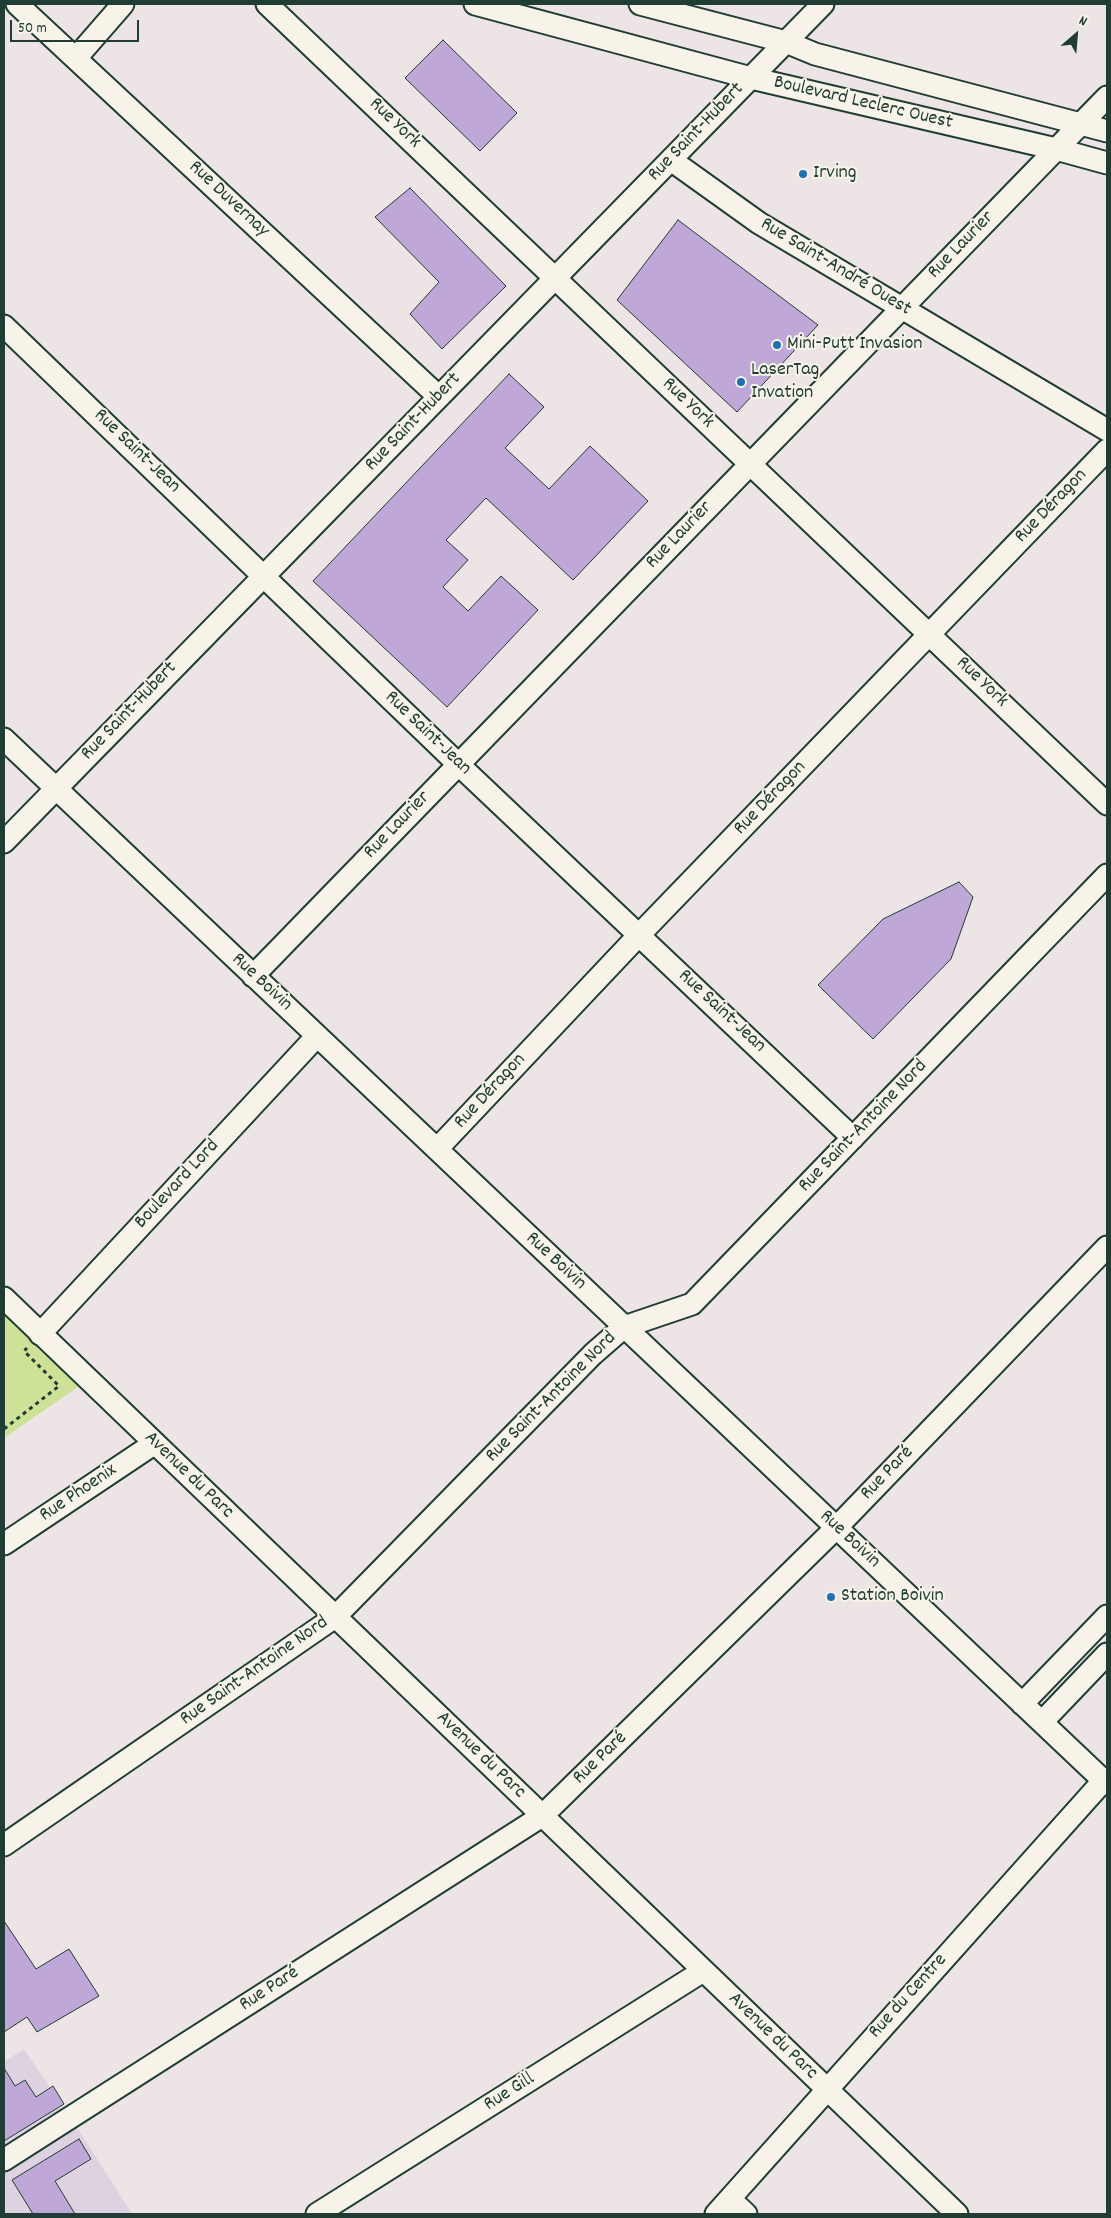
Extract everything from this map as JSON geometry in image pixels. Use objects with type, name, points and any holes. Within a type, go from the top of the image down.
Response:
[{"type":"street","name":"Rue Duvernay","points":[[18,4],[439,397]]},
{"type":"street","points":[[76,58],[123,4]]},
{"type":"street","name":"Rue York","points":[[267,4],[1107,804]]},
{"type":"street","name":"Boulevard Leclerc Ouest","points":[[475,4],[751,78],[1056,149],[1107,163]]},
{"type":"street","name":"Boulevard Leclerc Ouest","points":[[640,4],[786,42],[815,54],[1107,131]]},
{"type":"street","name":"Rue Saint-Hubert","points":[[4,842],[823,4]]},
{"type":"street","name":"Rue Laurier","points":[[253,976],[1107,97]]},
{"type":"street","name":"Rue Saint-André Ouest","points":[[671,160],[759,223],[1107,430]]},
{"type":"street","name":"Rue Saint-Jean","points":[[4,326],[458,764],[853,1138]]},
{"type":"street","name":"Rue Déragon","points":[[436,1149],[1107,450]]},
{"type":"street","name":"Rue Boivin","points":[[4,739],[1105,1782]]},
{"type":"street","name":"Rue Saint-Antoine Nord","points":[[4,1845],[335,1617],[593,1354],[624,1327],[692,1304],[1107,875]]},
{"type":"street","name":"Boulevard Lord","points":[[40,1334],[317,1036]]},
{"type":"street","name":"Rue Paré","points":[[4,2160],[542,1816],[836,1528],[1107,1247]]},
{"type":"street","name":"Avenue du Parc","points":[[4,1298],[957,2214]]},
{"type":"street","name":"Rue Phoenix","points":[[4,1544],[155,1443]]},
{"type":"street","points":[[1022,1704],[1107,1616]]},
{"type":"street","points":[[1042,1722],[1107,1654]]},
{"type":"street","name":"Rue du Centre","points":[[723,2206],[1105,1782]]},
{"type":"street","name":"Rue Gill","points":[[317,2214],[703,1971]]},
{"type":"street","points":[[723,2206],[746,2214]]},
{"type":"path","points":[[4,1429],[59,1386],[24,1351],[40,1334]]},
{"type":"shaded area","points":[[24,2049],[132,2214],[4,2214],[4,2062]]},
{"type":"green space","points":[[4,1301],[85,1382],[4,1438]]},
{"type":"building","points":[[443,40],[517,113],[480,151],[405,78]]},
{"type":"building","points":[[410,188],[506,286],[442,349],[410,314],[439,282],[375,217]]},
{"type":"building","points":[[678,220],[818,325],[737,412],[617,300]]},
{"type":"building","points":[[509,374],[544,407],[505,448],[549,489],[590,446],[648,501],[573,580],[486,498],[446,540],[468,560],[443,587],[468,611],[501,576],[538,610],[447,707],[313,581]]},
{"type":"building","points":[[959,882],[973,897],[951,959],[873,1039],[818,985],[883,919]]},
{"type":"building","points":[[4,1921],[36,1969],[69,1949],[99,1996],[37,2032],[27,2017],[4,2032]]},
{"type":"building","points":[[4,2068],[15,2086],[25,2080],[36,2097],[53,2086],[64,2104],[4,2141]]},
{"type":"building","points":[[79,2139],[91,2159],[55,2181],[75,2214],[33,2214],[12,2180]]},
{"type":"place","name":"Irving","points":[[803,174]]},
{"type":"place","name":"Mini-Putt Invasion","points":[[777,345]]},
{"type":"place","name":"LaserTag Invation","points":[[741,382]]},
{"type":"place","name":"Station Boivin","points":[[831,1597]]}]
